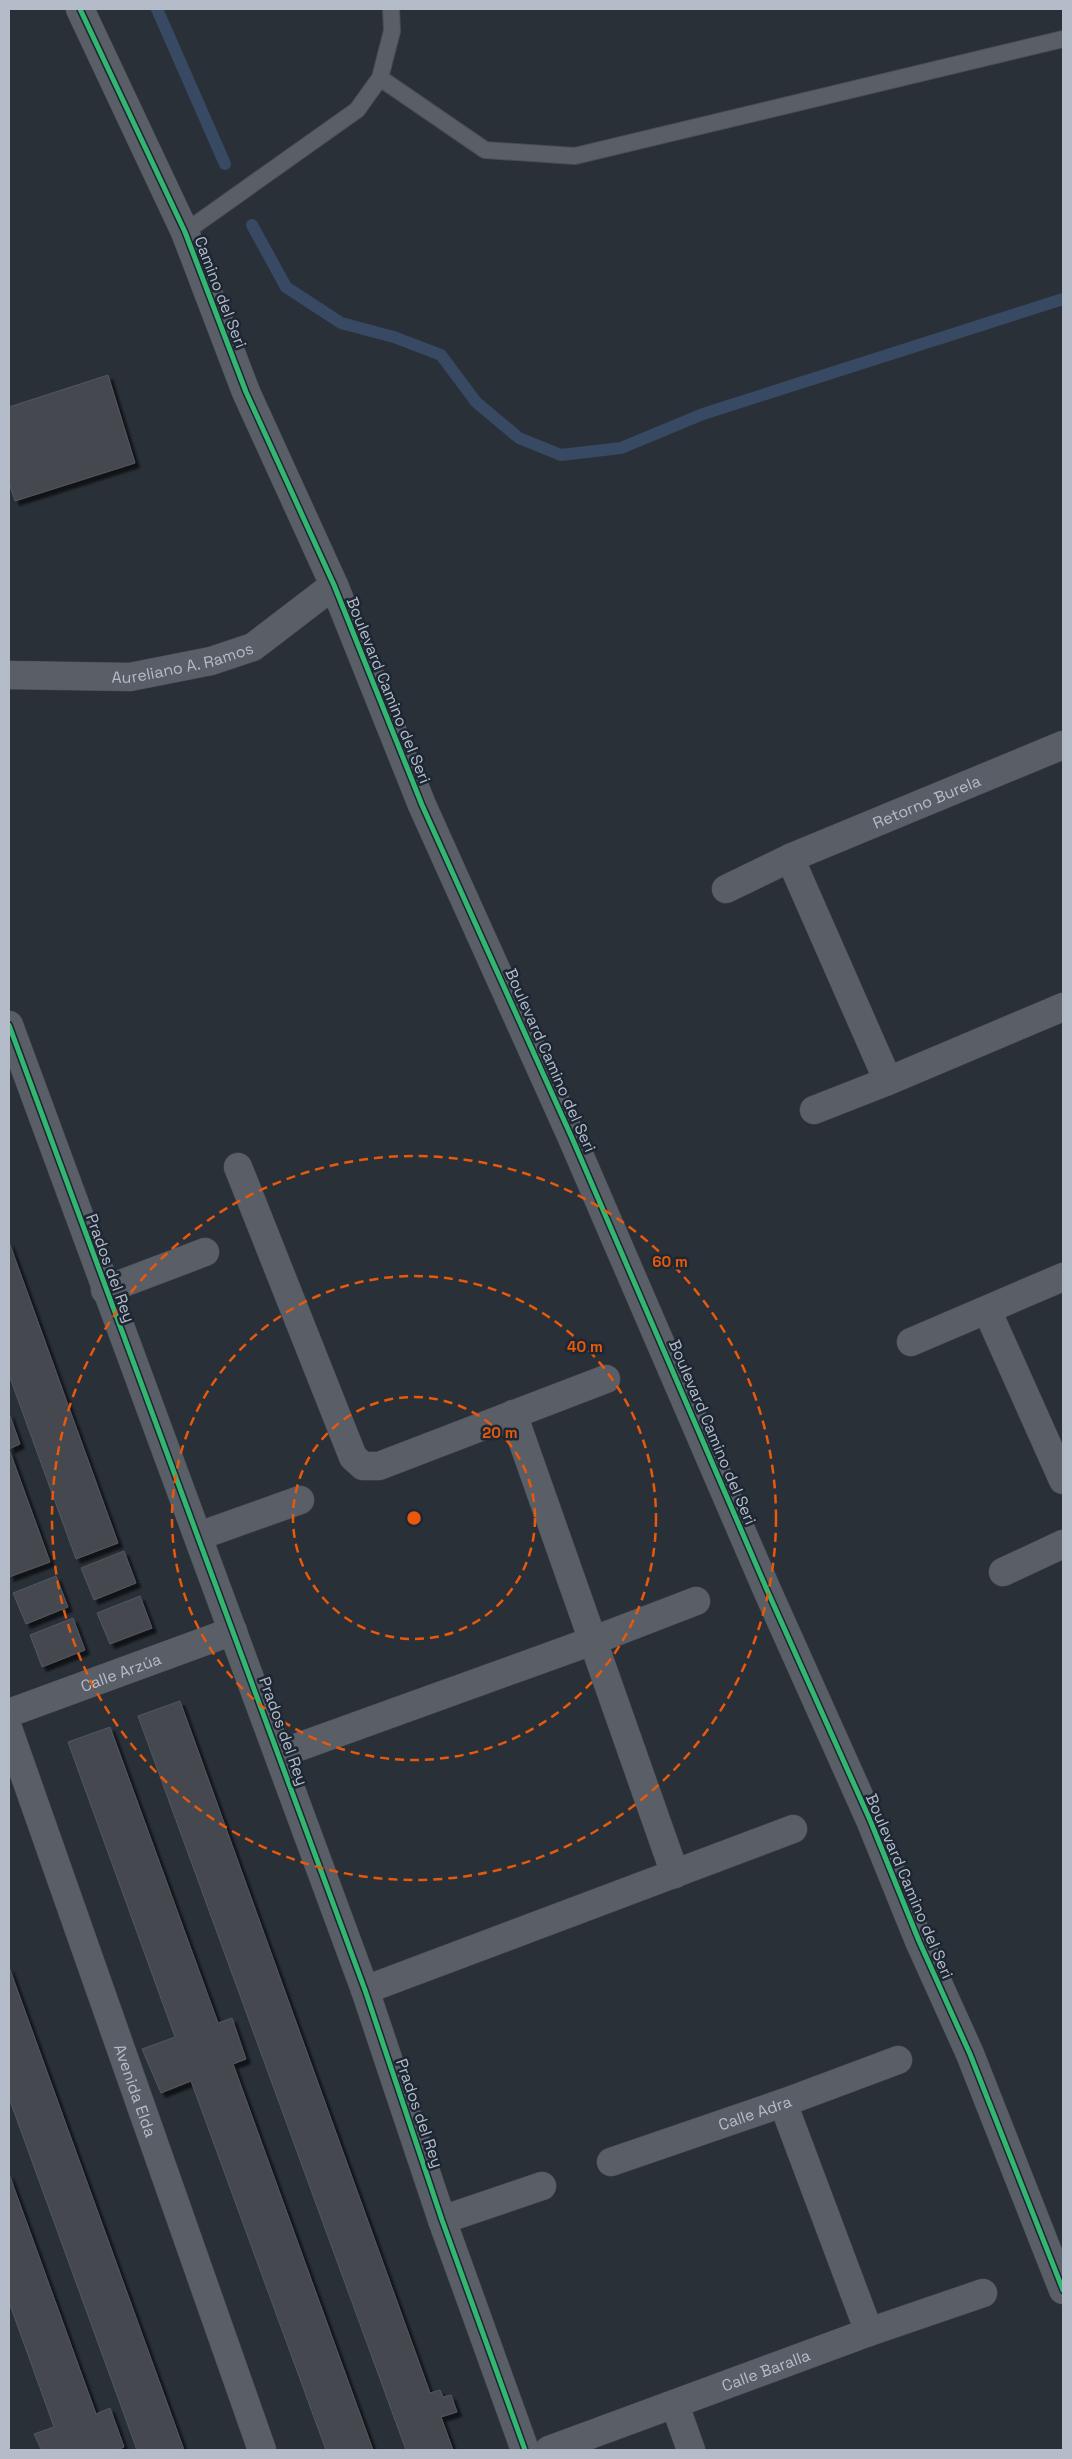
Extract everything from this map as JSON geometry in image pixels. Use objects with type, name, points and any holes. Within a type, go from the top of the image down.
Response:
[{"type":"street","name":"Camino del Seri","points":[[80,9],[185,232],[246,392],[334,586]]},
{"type":"street","name":"Aureliano A. Ramos","points":[[9,675],[130,677],[212,661],[253,647],[334,586]]},
{"type":"street","name":"Boulevard Camino del Seri","points":[[334,586],[422,806],[572,1138],[766,1590],[870,1820],[919,1941],[970,2054],[1063,2290]]},
{"type":"street","name":"Retorno Burela","points":[[726,889],[790,858],[1063,745]]},
{"type":"street","points":[[790,858],[888,1081]]},
{"type":"street","points":[[814,1110],[1063,1007]]},
{"type":"street","name":"Prados del Rey","points":[[9,1025],[105,1290],[199,1536],[365,1990],[442,2220],[525,2450]]},
{"type":"street","points":[[238,1167],[353,1457],[363,1466],[379,1466],[606,1378]]},
{"type":"street","points":[[105,1290],[205,1252]]},
{"type":"street","points":[[911,1342],[1063,1277]]},
{"type":"street","points":[[988,1310],[1063,1480]]},
{"type":"street","points":[[513,1414],[592,1642],[676,1874]]},
{"type":"street","points":[[199,1536],[300,1500]]},
{"type":"street","points":[[1003,1572],[1063,1544]]},
{"type":"street","points":[[279,1754],[592,1642],[696,1601]]},
{"type":"street","name":"Calle Arzúa","points":[[9,1713],[233,1631]]},
{"type":"street","name":"Avenida Elda","points":[[9,1731],[262,2450]]},
{"type":"street","points":[[365,1990],[793,1829]]},
{"type":"street","name":"Calle Adra","points":[[611,2162],[783,2103],[898,2060]]},
{"type":"street","points":[[783,2103],[869,2332]]},
{"type":"street","points":[[442,2220],[542,2186]]},
{"type":"street","name":"Calle Baralla","points":[[549,2450],[869,2332],[984,2293]]},
{"type":"street","points":[[675,2405],[691,2450]]},
{"type":"lane","points":[[185,232],[357,110],[380,78],[392,31],[390,9]]},
{"type":"lane","points":[[380,78],[485,150],[575,156],[1063,39]]},
{"type":"building","points":[[108,375],[135,463],[15,501],[9,483],[9,407]]},
{"type":"building","points":[[9,1242],[118,1543],[76,1559],[9,1375]]},
{"type":"building","points":[[9,1413],[20,1444],[9,1449]]},
{"type":"building","points":[[9,1449],[50,1562],[9,1577]]},
{"type":"building","points":[[124,1551],[136,1583],[94,1600],[81,1568]]},
{"type":"building","points":[[56,1576],[68,1607],[26,1624],[13,1593]]},
{"type":"building","points":[[140,1596],[152,1628],[110,1644],[97,1613]]},
{"type":"building","points":[[73,1618],[85,1650],[42,1667],[30,1635]]},
{"type":"building","points":[[180,1701],[430,2393],[440,2390],[443,2397],[451,2395],[457,2412],[441,2417],[453,2450],[406,2450],[138,1716]]},
{"type":"building","points":[[110,1727],[218,2023],[232,2018],[246,2059],[233,2064],[373,2450],[326,2450],[191,2081],[161,2093],[142,2049],[175,2037],[68,1742]]},
{"type":"building","points":[[9,1967],[184,2450],[137,2450],[9,2098]]},
{"type":"building","points":[[9,2174],[96,2414],[110,2408],[124,2447],[117,2450],[38,2450],[41,2449],[34,2434],[54,2427],[9,2302]]},
{"type":"waterway","points":[[157,9],[225,164]]},
{"type":"waterway","points":[[252,225],[286,287],[341,323],[394,337],[441,355],[476,402],[519,438],[561,455],[621,448],[703,414],[1063,299]]},
{"type":"cycle path","points":[[80,9],[185,232],[246,392],[334,585],[422,805],[572,1138],[767,1590],[870,1820],[919,1941],[970,2054],[1063,2290]]},
{"type":"cycle path","points":[[9,1025],[365,1990],[442,2220],[525,2450]]}]
